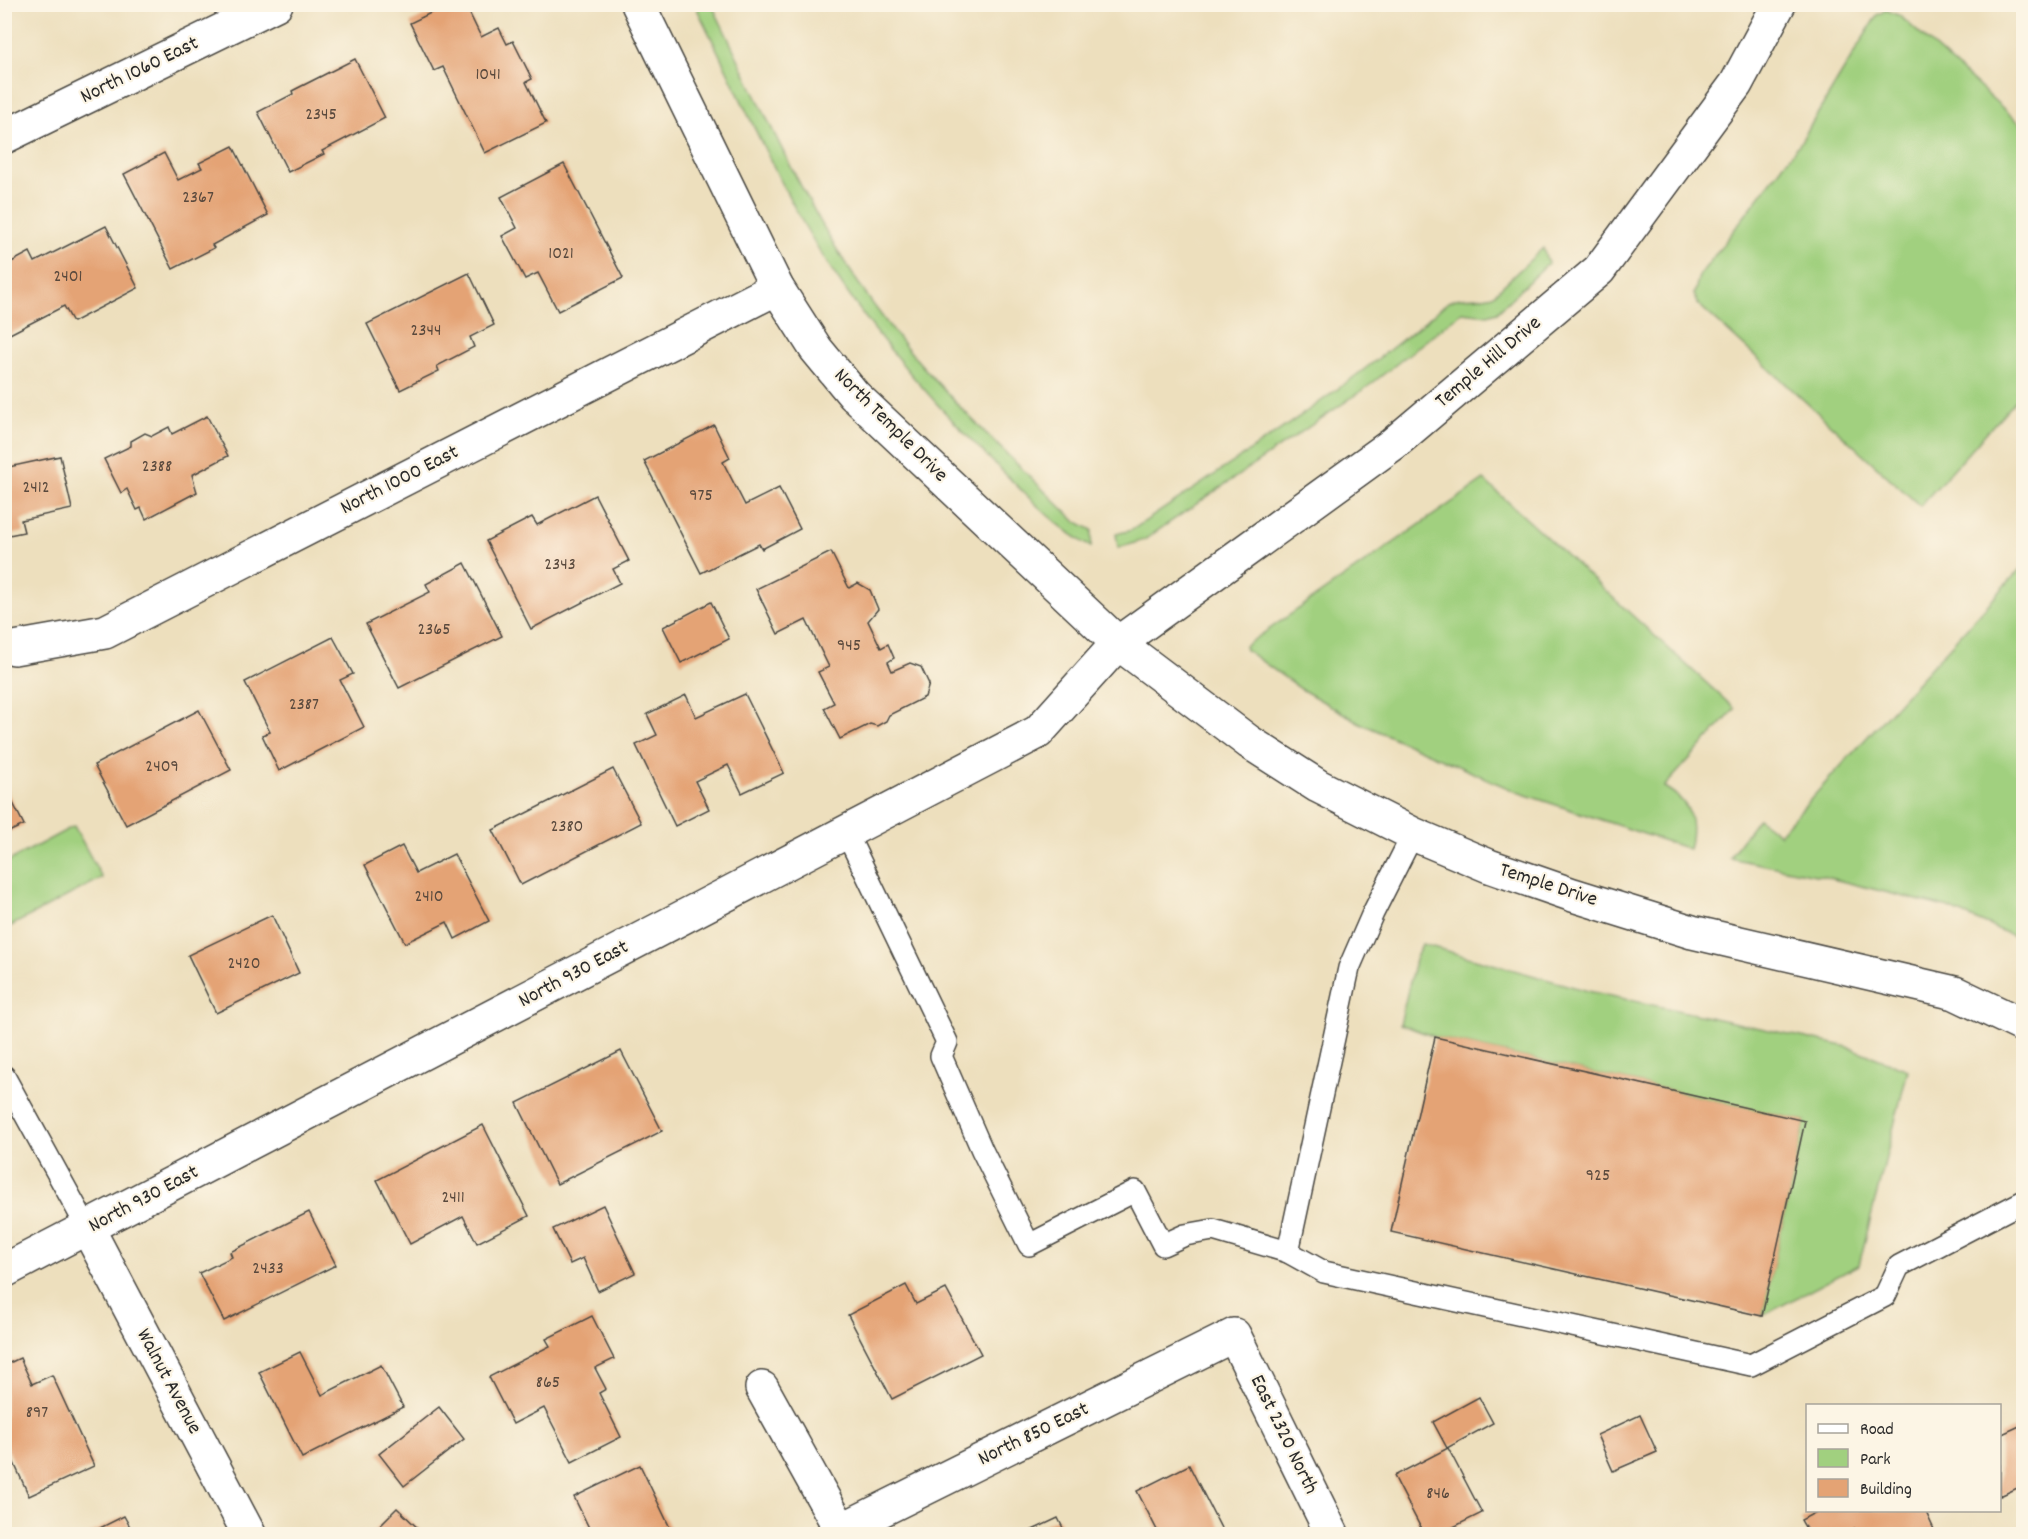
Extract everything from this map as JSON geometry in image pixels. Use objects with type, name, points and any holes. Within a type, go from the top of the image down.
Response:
[{"type":"street","name":"North 1060 East","points":[[8,127],[276,4]]},
{"type":"street","name":"North Temple Drive","points":[[638,4],[777,288],[816,349],[854,395],[1118,644]]},
{"type":"street","name":"Temple Hill Drive","points":[[1118,644],[1393,444],[1599,270],[1736,84],[1779,4]]},
{"type":"street","name":"North 1000 East","points":[[14,648],[105,632],[777,288]]},
{"type":"street","name":"North 930 East","points":[[4,1271],[1038,732],[1118,644]]},
{"type":"street","name":"Temple Drive","points":[[1118,644],[1249,742],[1318,786],[1413,834],[1489,866],[1692,932],[1955,993],[2024,1026]]},
{"type":"street","name":"Walnut Avenue","points":[[88,1229],[249,1534]]},
{"type":"street","name":"North 850 East","points":[[837,1532],[1234,1335]]},
{"type":"street","name":"East 2320 North","points":[[1234,1335],[1332,1534]]},
{"type":"street","points":[[762,1389],[837,1532]]},
{"type":"lane","points":[[846,832],[947,1042],[941,1056],[982,1150],[1029,1245],[1135,1191],[1163,1245],[1185,1235],[1213,1230],[1288,1252],[1324,1272],[1751,1365],[1885,1296],[1899,1266],[2024,1201]]},
{"type":"lane","points":[[1288,1252],[1348,968],[1413,834]]},
{"type":"lane","points":[[4,1076],[88,1229]]},
{"type":"green space","points":[[705,4],[712,5],[813,208],[860,286],[908,350],[954,400],[1075,521],[1092,530],[1091,547],[1039,507],[964,433],[861,313],[817,247],[771,162],[697,9]]},
{"type":"green space","points":[[1886,10],[1900,16],[2023,126],[2023,392],[1920,506],[1698,304],[1694,294],[1699,276],[1800,143],[1877,15]]},
{"type":"green space","points":[[1543,248],[1548,263],[1497,312],[1488,315],[1462,312],[1370,385],[1144,540],[1118,548],[1116,534],[1132,530],[1293,421],[1333,393],[1448,302],[1459,298],[1493,295]]},
{"type":"green space","points":[[1484,480],[1735,709],[1664,787],[1680,799],[1689,813],[1692,830],[1689,849],[1517,792],[1362,724],[1301,689],[1246,650],[1245,646]]},
{"type":"green space","points":[[2023,566],[2023,940],[1949,908],[1821,876],[1729,858],[1758,818],[1779,834]]},
{"type":"green space","points":[[74,826],[102,878],[5,929],[5,863]]},
{"type":"green space","points":[[1422,944],[1588,991],[1848,1047],[1908,1070],[1859,1265],[1762,1316],[1805,1121],[1435,1037],[1400,1024],[1415,960]]},
{"type":"building","points":[[449,4],[465,4],[481,37],[499,28],[507,44],[513,41],[532,79],[526,82],[546,123],[485,153],[443,67],[434,71],[410,23]]},
{"type":"building","points":[[355,59],[385,118],[322,151],[324,154],[288,172],[258,112],[293,94],[292,91]]},
{"type":"building","points":[[233,146],[268,215],[212,245],[214,248],[173,269],[124,174],[164,153],[178,180],[202,168],[199,163]]},
{"type":"building","points":[[564,164],[623,278],[558,311],[538,273],[525,279],[502,236],[517,228],[501,197]]},
{"type":"building","points":[[106,226],[138,288],[73,322],[64,306],[4,337],[4,266],[30,252],[35,262]]},
{"type":"building","points":[[469,273],[494,325],[470,337],[474,347],[437,366],[439,371],[400,390],[367,324]]},
{"type":"building","points":[[207,416],[228,456],[192,475],[197,492],[146,519],[141,508],[137,510],[127,489],[121,493],[104,459],[131,446],[131,441],[145,433],[152,436],[169,427],[172,434]]},
{"type":"building","points":[[714,425],[730,458],[723,462],[745,505],[779,488],[800,529],[762,549],[759,544],[701,573],[644,461]]},
{"type":"building","points":[[60,456],[72,509],[21,520],[24,532],[4,536],[4,468]]},
{"type":"building","points":[[595,495],[629,561],[613,569],[620,583],[531,629],[486,541],[532,517],[537,525]]},
{"type":"building","points":[[831,552],[849,588],[858,583],[870,590],[878,609],[868,621],[881,648],[888,644],[894,658],[888,662],[892,671],[910,663],[921,667],[929,684],[925,697],[889,715],[886,721],[877,726],[870,724],[840,739],[824,708],[834,703],[818,672],[829,667],[806,620],[778,634],[756,589]]},
{"type":"building","points":[[465,563],[502,636],[399,688],[366,624],[430,592],[426,584]]},
{"type":"building","points":[[711,602],[729,639],[681,663],[663,627]]},
{"type":"building","points":[[333,637],[353,674],[340,680],[364,727],[279,771],[262,735],[270,732],[245,682]]},
{"type":"building","points":[[745,694],[784,773],[742,793],[728,765],[695,781],[709,809],[675,826],[636,745],[657,735],[647,714],[686,695],[696,717]]},
{"type":"building","points":[[199,710],[231,770],[126,825],[94,765]]},
{"type":"building","points":[[613,769],[641,823],[521,885],[493,830]]},
{"type":"building","points":[[4,785],[24,825],[4,834]]},
{"type":"building","points":[[402,846],[416,873],[454,854],[489,921],[455,939],[447,922],[405,943],[365,865]]},
{"type":"building","points":[[272,915],[299,973],[216,1013],[188,955]]},
{"type":"building","points":[[1435,1037],[1805,1121],[1762,1316],[1391,1232]]},
{"type":"building","points":[[621,1051],[662,1131],[557,1184],[517,1103]]},
{"type":"building","points":[[483,1125],[529,1216],[477,1243],[463,1216],[410,1244],[377,1180]]},
{"type":"building","points":[[603,1205],[635,1273],[598,1291],[583,1258],[570,1264],[553,1229]]},
{"type":"building","points":[[309,1212],[336,1265],[224,1321],[199,1273],[232,1257],[230,1252]]},
{"type":"building","points":[[906,1285],[916,1304],[946,1289],[981,1354],[892,1399],[848,1315]]},
{"type":"building","points":[[592,1316],[614,1359],[595,1368],[606,1389],[599,1393],[621,1437],[572,1462],[544,1408],[513,1424],[489,1377],[550,1346],[546,1339]]},
{"type":"building","points":[[300,1352],[322,1395],[381,1365],[403,1407],[302,1458],[259,1372]]},
{"type":"building","points":[[20,1358],[32,1384],[52,1375],[94,1466],[29,1496],[5,1443],[5,1365]]},
{"type":"building","points":[[1479,1397],[1493,1423],[1447,1448],[1433,1422]]},
{"type":"building","points":[[439,1407],[464,1439],[404,1486],[379,1454]]},
{"type":"building","points":[[1640,1415],[1657,1452],[1613,1471],[1597,1435]]},
{"type":"building","points":[[2024,1424],[2024,1485],[2001,1496],[2001,1435]]},
{"type":"building","points":[[1448,1448],[1482,1513],[1439,1534],[1424,1534],[1394,1476]]},
{"type":"building","points":[[640,1465],[673,1534],[592,1534],[574,1497]]},
{"type":"building","points":[[1189,1465],[1224,1534],[1159,1534],[1137,1491]]},
{"type":"building","points":[[397,1508],[424,1534],[371,1534]]},
{"type":"building","points":[[1816,1512],[1926,1512],[1936,1534],[1858,1534],[1855,1529],[1844,1534],[1809,1534],[1801,1520]]},
{"type":"building","points":[[124,1516],[134,1534],[88,1534]]},
{"type":"building","points":[[1058,1518],[1066,1534],[1024,1534]]}]
